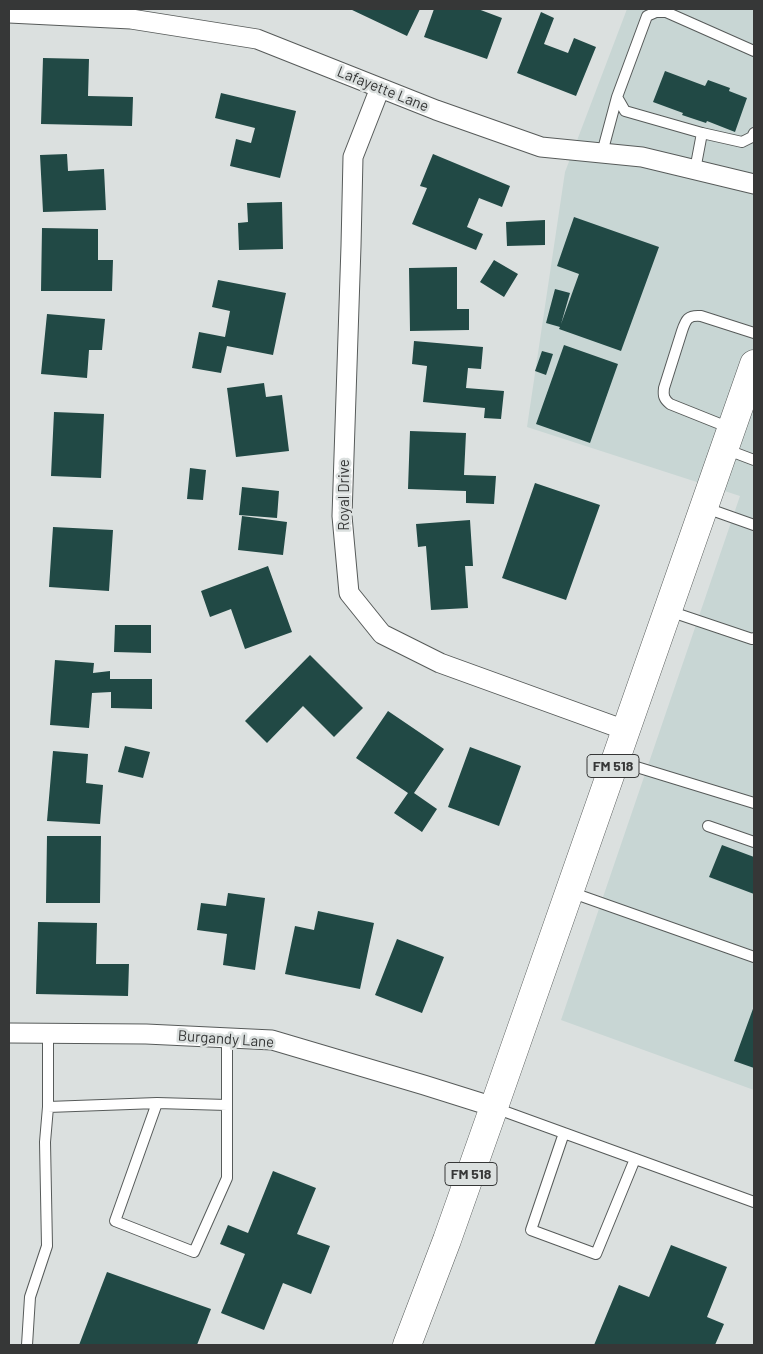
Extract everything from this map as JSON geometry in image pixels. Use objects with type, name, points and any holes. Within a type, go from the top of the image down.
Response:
[{"type":"main road","name":"FM 518","points":[[407,1345],[447,1240],[754,364]]},
{"type":"street","name":"Lafayette Lane","points":[[9,13],[131,19],[257,39],[436,110],[541,146],[642,157],[754,184]]},
{"type":"street","name":"Royal Drive","points":[[380,88],[353,156],[342,516],[349,593],[382,634],[440,663],[625,730]]},
{"type":"street","name":"Burgandy Lane","points":[[9,1033],[146,1034],[272,1040],[494,1107]]},
{"type":"lane","points":[[602,153],[617,98],[647,16],[656,12],[666,12],[754,51]]},
{"type":"lane","points":[[617,98],[625,110],[702,132],[742,142],[752,137],[754,133]]},
{"type":"lane","points":[[695,170],[702,132]]},
{"type":"lane","points":[[754,333],[701,316],[689,317],[682,331],[663,394],[670,404],[728,439],[754,460]]},
{"type":"lane","points":[[704,507],[754,525]]},
{"type":"lane","points":[[668,611],[752,639],[754,638]]},
{"type":"lane","points":[[615,760],[754,803]]},
{"type":"lane","points":[[708,826],[754,842]]},
{"type":"lane","points":[[569,891],[754,957]]},
{"type":"lane","points":[[28,1345],[30,1297],[47,1246],[45,1142],[48,1107],[48,1033]]},
{"type":"lane","points":[[157,1103],[115,1221],[194,1252],[227,1178],[227,1038]]},
{"type":"lane","points":[[48,1107],[157,1103],[227,1105]]},
{"type":"lane","points":[[494,1107],[754,1202]]},
{"type":"lane","points":[[564,1133],[531,1230],[596,1254],[635,1159]]},
{"type":"shaded area","points":[[627,9],[754,9],[754,1090],[561,1020],[740,496],[527,427],[565,172]]},
{"type":"building","points":[[350,9],[420,9],[407,36]]},
{"type":"building","points":[[434,9],[478,9],[502,18],[487,59],[424,37]]},
{"type":"building","points":[[541,12],[554,18],[544,44],[568,53],[574,38],[596,47],[576,96],[517,73]]},
{"type":"building","points":[[43,58],[89,59],[88,96],[133,97],[132,126],[41,124]]},
{"type":"building","points":[[665,71],[705,86],[708,80],[730,88],[729,91],[747,98],[735,132],[707,121],[706,123],[682,115],[683,113],[653,102]]},
{"type":"building","points":[[221,93],[296,111],[280,178],[230,166],[236,139],[251,143],[255,128],[215,118]]},
{"type":"building","points":[[67,154],[68,171],[104,169],[106,210],[43,212],[40,155]]},
{"type":"building","points":[[433,154],[510,186],[502,207],[479,198],[467,227],[483,234],[476,250],[412,224],[427,188],[420,186]]},
{"type":"building","points":[[282,202],[283,249],[239,250],[238,223],[248,222],[247,203]]},
{"type":"building","points":[[574,217],[659,247],[621,351],[546,323],[555,289],[570,293],[561,324],[579,274],[557,266]]},
{"type":"building","points":[[545,220],[545,245],[507,246],[506,222]]},
{"type":"building","points":[[42,228],[98,229],[98,260],[113,260],[112,291],[41,291]]},
{"type":"building","points":[[494,260],[518,274],[504,297],[480,282]]},
{"type":"building","points":[[457,267],[457,309],[469,309],[469,330],[410,331],[409,268]]},
{"type":"building","points":[[218,280],[286,293],[273,355],[227,346],[221,373],[192,368],[199,332],[225,337],[230,311],[212,307]]},
{"type":"building","points":[[47,314],[105,319],[102,350],[89,350],[87,378],[41,374]]},
{"type":"building","points":[[414,341],[483,347],[481,369],[468,368],[466,388],[504,391],[501,419],[484,418],[485,408],[423,402],[427,366],[412,364]]},
{"type":"building","points":[[564,345],[618,364],[590,443],[536,424]]},
{"type":"building","points":[[542,351],[553,354],[546,375],[535,371]]},
{"type":"building","points":[[264,383],[266,397],[282,395],[289,451],[236,457],[227,388]]},
{"type":"building","points":[[54,412],[104,414],[101,478],[51,476]]},
{"type":"building","points":[[410,431],[466,433],[464,475],[496,476],[494,504],[466,503],[466,491],[408,489]]},
{"type":"building","points":[[190,468],[206,470],[203,500],[187,499]]},
{"type":"building","points":[[535,483],[600,505],[566,600],[502,578]]},
{"type":"building","points":[[242,487],[279,491],[277,518],[239,515]]},
{"type":"building","points":[[242,516],[287,522],[283,555],[238,550]]},
{"type":"building","points":[[470,520],[473,566],[465,566],[468,608],[431,610],[426,546],[418,547],[416,524]]},
{"type":"building","points":[[53,527],[113,530],[109,591],[49,587]]},
{"type":"building","points":[[268,566],[292,632],[245,649],[231,609],[210,617],[201,591]]},
{"type":"building","points":[[115,625],[151,625],[151,653],[114,652]]},
{"type":"building","points":[[310,655],[363,708],[334,737],[303,706],[267,743],[245,721]]},
{"type":"building","points":[[55,660],[94,663],[93,673],[110,671],[110,679],[152,679],[152,709],[111,708],[111,692],[92,693],[89,728],[50,725]]},
{"type":"building","points":[[388,711],[444,749],[414,793],[437,809],[422,832],[394,813],[408,793],[356,758]]},
{"type":"building","points":[[125,746],[150,752],[143,778],[118,772]]},
{"type":"building","points":[[470,747],[521,766],[499,826],[448,807]]},
{"type":"building","points":[[53,751],[88,754],[86,783],[103,785],[100,824],[47,821]]},
{"type":"building","points":[[47,836],[101,836],[100,903],[46,903]]},
{"type":"building","points":[[722,845],[754,857],[754,894],[709,877]]},
{"type":"building","points":[[228,893],[265,898],[255,970],[223,965],[227,934],[197,930],[201,903],[226,906]]},
{"type":"building","points":[[318,911],[374,923],[360,989],[285,974],[295,926],[314,930]]},
{"type":"building","points":[[38,922],[97,923],[96,964],[129,964],[128,996],[36,994]]},
{"type":"building","points":[[397,939],[444,957],[422,1013],[375,995]]},
{"type":"building","points":[[754,1006],[754,1068],[734,1061]]},
{"type":"building","points":[[273,1171],[316,1188],[297,1234],[330,1246],[311,1294],[283,1283],[264,1330],[221,1313],[245,1254],[220,1244],[228,1225],[248,1233]]},
{"type":"building","points":[[671,1245],[727,1267],[707,1317],[724,1324],[715,1345],[594,1345],[619,1285],[649,1297]]},
{"type":"building","points":[[107,1272],[211,1309],[197,1345],[79,1345]]}]
